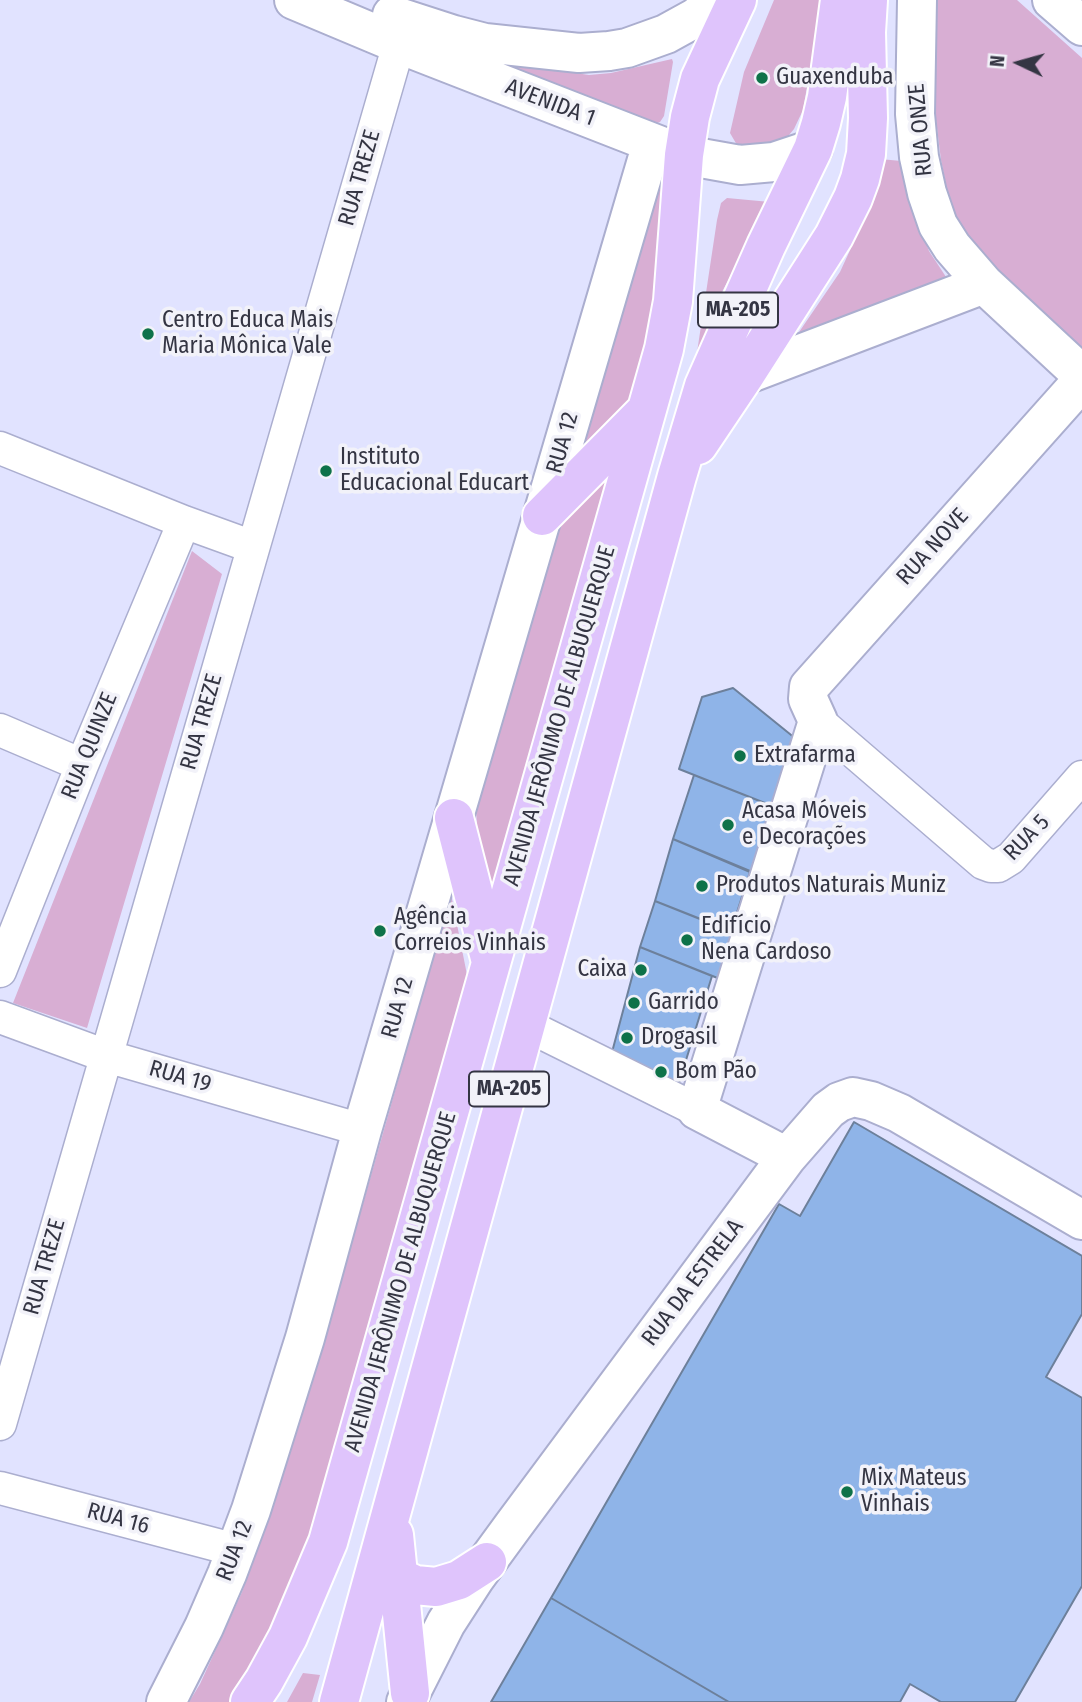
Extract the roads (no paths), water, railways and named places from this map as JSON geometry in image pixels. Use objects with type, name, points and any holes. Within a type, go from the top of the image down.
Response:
[{"type":"main road","name":"AVENIDA JERÔNIMO DE ALBUQUERQUE","points":[[250,1702],[288,1637],[328,1542],[664,349],[673,301],[668,149],[690,117],[700,79],[737,0]]},
{"type":"main road","name":"AVENIDA JERÔNIMO DE ALBUQUERQUE","points":[[339,1702],[677,476],[704,386],[813,149],[827,97],[840,0]]},
{"type":"main road","points":[[677,476],[834,236],[853,198],[866,153],[867,0]]},
{"type":"main road","points":[[542,516],[647,411]]},
{"type":"main road","points":[[454,818],[491,962]]},
{"type":"main road","points":[[392,1514],[408,1697]]},
{"type":"main road","points":[[398,1577],[415,1585],[436,1587],[458,1580],[487,1562]]},
{"type":"street","name":"AVENIDA 1","points":[[294,0],[402,32],[668,149],[740,165],[774,162],[813,149]]},
{"type":"street","name":"AVENIDA 1","points":[[355,0],[402,32],[579,52],[627,48],[666,34],[695,18],[719,0]]},
{"type":"street","name":"RUA ONZE","points":[[917,0],[915,114],[919,157],[938,225],[951,247],[984,284],[1082,375]]},
{"type":"street","points":[[1052,0],[1082,26]]},
{"type":"street","name":"RUA TREZE","points":[[0,1424],[402,32]]},
{"type":"street","name":"RUA 12","points":[[166,1702],[204,1627],[251,1510],[305,1338],[362,1130],[542,516],[668,149]]},
{"type":"street","points":[[745,375],[984,284]]},
{"type":"street","name":"RUA NOVE","points":[[818,722],[808,699],[808,687],[1082,380]]},
{"type":"street","points":[[0,448],[253,547]]},
{"type":"street","name":"RUA QUINZE","points":[[0,971],[82,765],[184,522]]},
{"type":"street","points":[[696,1110],[818,722]]},
{"type":"street","name":"RUA 5","points":[[818,722],[983,863],[991,866],[998,866],[1011,858],[1082,777]]},
{"type":"street","points":[[0,730],[82,765]]},
{"type":"street","name":"RUA 19","points":[[0,1017],[106,1056],[362,1130]]},
{"type":"street","points":[[526,1025],[787,1157]]},
{"type":"street","name":"RUA DA ESTRELA","points":[[408,1697],[446,1623],[487,1562],[787,1157],[839,1102],[853,1097],[900,1113],[1082,1220]]},
{"type":"street","name":"RUA 16","points":[[0,1488],[236,1550]]},
{"type":"place","name":"Guaxenduba","points":[[762,78]]},
{"type":"place","name":"Centro Educa Mais Maria Mônica Vale","points":[[148,334]]},
{"type":"place","name":"Instituto Educacional Educart","points":[[326,471]]},
{"type":"place","name":"Extrafarma","points":[[740,756]]},
{"type":"place","name":"Acasa Móveis e Decorações","points":[[728,825]]},
{"type":"place","name":"Produtos Naturais Muniz","points":[[702,886]]},
{"type":"place","name":"Agência Correios Vinhais","points":[[380,931]]},
{"type":"place","name":"Edifício Nena Cardoso","points":[[687,940]]},
{"type":"place","name":"Caixa","points":[[641,970]]},
{"type":"place","name":"Garrido","points":[[634,1003]]},
{"type":"place","name":"Drogasil","points":[[627,1038]]},
{"type":"place","name":"Bom Pão","points":[[661,1072]]},
{"type":"place","name":"Mix Mateus Vinhais","points":[[847,1492]]}]
